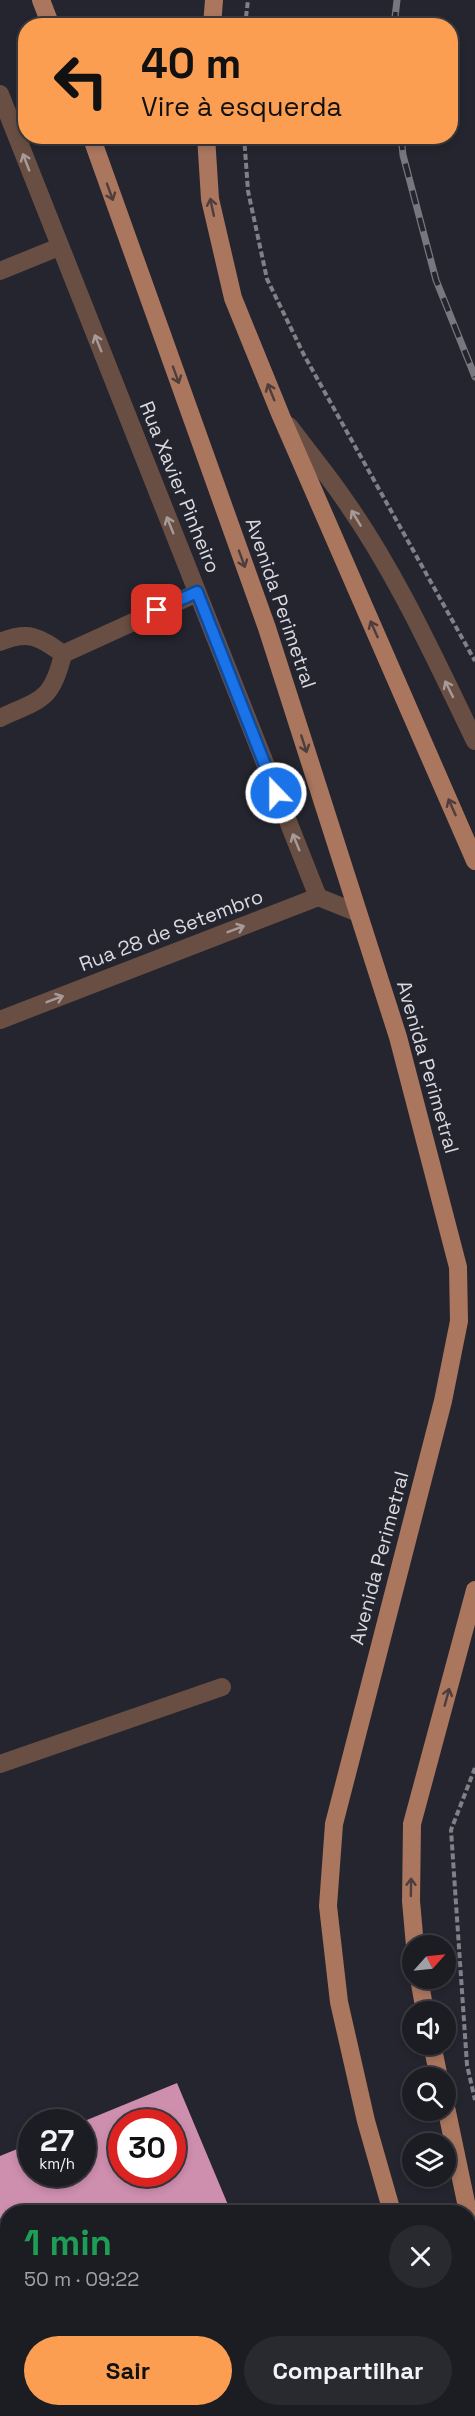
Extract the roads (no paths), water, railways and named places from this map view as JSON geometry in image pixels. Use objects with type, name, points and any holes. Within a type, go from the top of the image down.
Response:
[{"type":"main road","points":[[42,0],[48,18]]},
{"type":"main road","points":[[213,18],[214,0]]},
{"type":"main road","name":"Avenida Perimetral","points":[[94,144],[267,628],[398,1037],[458,1267],[459,1321],[443,1401],[334,1824],[332,1847],[328,1906],[339,2002],[366,2121],[390,2205]]},
{"type":"main road","points":[[207,144],[210,199],[233,298],[281,416],[475,861]]},
{"type":"main road","points":[[414,1935],[411,1900],[412,1824],[475,1590]]},
{"type":"main road","points":[[449,2121],[466,2205]]},
{"type":"street","name":"Rua Xavier Pinheiro","points":[[0,94],[18,141]]},
{"type":"street","name":"Rua Xavier Pinheiro","points":[[19,144],[318,897]]},
{"type":"street","points":[[0,271],[59,247]]},
{"type":"street","points":[[281,416],[345,500],[386,567],[419,627],[475,741]]},
{"type":"street","points":[[63,654],[197,592]]},
{"type":"street","points":[[0,642],[17,635],[39,638],[63,654]]},
{"type":"street","points":[[0,718],[41,699],[57,681],[63,654]]},
{"type":"street","points":[[318,897],[358,913]]},
{"type":"street","name":"Rua 28 de Setembro","points":[[0,1020],[318,897]]},
{"type":"street","points":[[0,1764],[222,1687]]},
{"type":"railway","points":[[395,18],[397,0]]},
{"type":"railway","points":[[402,144],[436,280],[475,377]]}]
